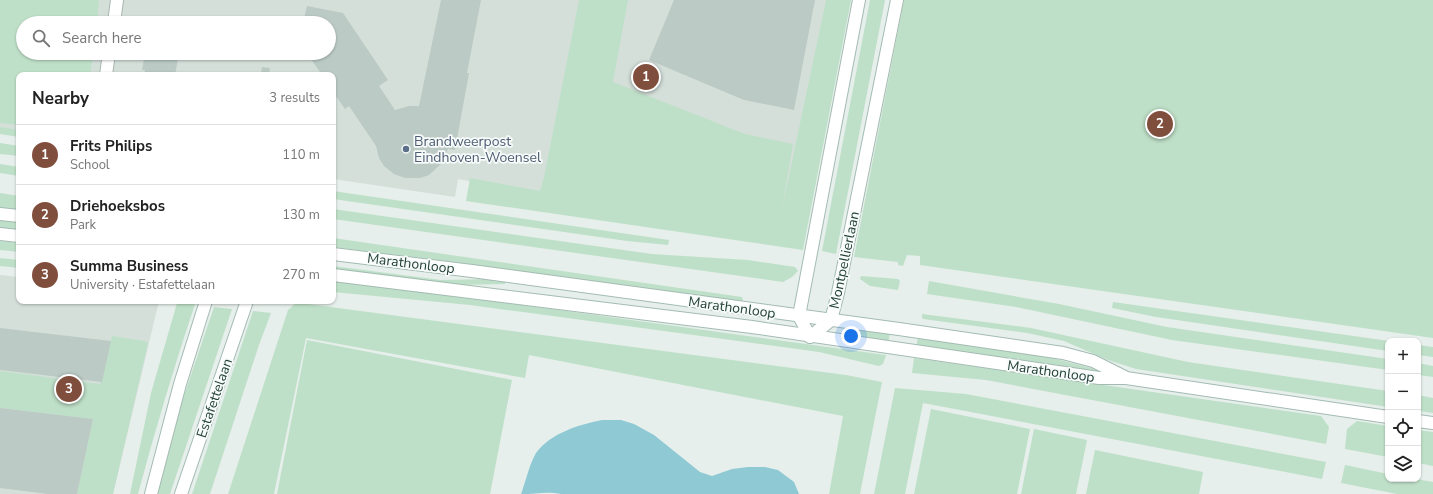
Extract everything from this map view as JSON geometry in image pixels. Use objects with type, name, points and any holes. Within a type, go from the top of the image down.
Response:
[{"type":"main road","points":[[115,16],[117,0]]},
{"type":"main road","points":[[810,337],[800,316],[859,0]]},
{"type":"main road","name":"Montpellierlaan","points":[[810,337],[831,320],[838,293],[897,0]]},
{"type":"main road","points":[[106,72],[108,60]]},
{"type":"main road","points":[[0,214],[16,216]]},
{"type":"main road","points":[[0,234],[16,236]]},
{"type":"main road","name":"Marathonloop","points":[[336,254],[472,271],[1063,353],[1093,361],[1126,378]]},
{"type":"main road","name":"Marathonloop","points":[[336,275],[744,326],[810,337],[1099,378],[1126,378],[1385,417]]},
{"type":"main road","points":[[151,494],[180,384],[205,304]]},
{"type":"main road","name":"Estafettelaan","points":[[181,494],[245,304]]},
{"type":"main road","points":[[1421,421],[1433,423]]},
{"type":"shaded area","points":[[0,0],[834,0],[788,242],[458,179],[455,197],[336,179],[336,72],[16,72],[16,134],[0,131]]},
{"type":"shaded area","points":[[0,275],[16,277],[16,304],[158,304],[113,494],[0,494]]},
{"type":"green space","points":[[0,0],[99,0],[98,16],[16,16],[16,60],[92,60],[90,72],[16,72],[16,125],[0,123]]},
{"type":"green space","points":[[579,0],[628,0],[613,82],[745,134],[793,144],[782,209],[826,0],[851,0],[803,250],[466,201],[470,178],[540,191]]},
{"type":"green space","points":[[870,0],[885,0],[836,254],[822,251]]},
{"type":"green space","points":[[904,0],[1433,0],[1433,338],[920,265],[920,256],[907,255],[903,266],[898,265],[898,262],[854,257]]},
{"type":"green space","points":[[0,127],[16,130],[16,137],[0,134]]},
{"type":"green space","points":[[0,143],[16,146],[16,156],[0,154]]},
{"type":"green space","points":[[0,164],[16,167],[16,176],[0,173]]},
{"type":"green space","points":[[336,191],[669,240],[668,245],[627,241],[336,199]]},
{"type":"green space","points":[[0,193],[16,196],[16,210],[0,208]]},
{"type":"green space","points":[[336,209],[652,254],[748,260],[795,267],[798,271],[792,277],[783,282],[336,219]]},
{"type":"green space","points":[[0,218],[16,220],[16,230],[0,228]]},
{"type":"green space","points":[[336,238],[742,297],[743,300],[742,303],[462,263],[336,247]]},
{"type":"green space","points":[[0,241],[16,243],[16,252],[0,250]]},
{"type":"green space","points":[[0,258],[16,260],[16,268],[0,266]]},
{"type":"green space","points":[[336,266],[441,280],[489,279],[505,281],[505,284],[457,285],[336,270]]},
{"type":"green space","points":[[861,276],[898,279],[900,281],[898,290],[870,286],[860,279]]},
{"type":"green space","points":[[336,281],[479,299],[886,355],[883,364],[879,366],[819,352],[470,305],[336,292]]},
{"type":"green space","points":[[929,281],[1059,304],[1167,327],[1385,359],[1385,370],[1172,340],[1016,307],[927,294]]},
{"type":"green space","points":[[1113,302],[1385,340],[1385,351],[1156,317],[1112,308]]},
{"type":"green space","points":[[177,304],[195,304],[165,399],[138,494],[130,494],[151,393]]},
{"type":"green space","points":[[295,304],[308,304],[846,375],[882,382],[860,494],[829,494],[843,416],[529,355],[525,378],[306,338],[274,494],[228,494],[288,310]]},
{"type":"green space","points":[[214,307],[232,309],[170,494],[156,494],[176,419]]},
{"type":"green space","points":[[253,311],[271,313],[210,494],[192,494]]},
{"type":"green space","points":[[922,314],[1031,328],[1188,362],[1385,391],[1385,407],[1136,369],[1108,360],[1064,341],[1027,333],[923,319]]},
{"type":"green space","points":[[849,328],[890,333],[888,344],[847,334]]},
{"type":"green space","points":[[112,336],[145,341],[148,343],[113,494],[77,494],[93,419],[0,408],[0,371],[100,384]]},
{"type":"green space","points":[[918,337],[1036,354],[1099,370],[1099,373],[916,348]]},
{"type":"green space","points":[[307,340],[512,380],[490,494],[277,494]]},
{"type":"green space","points":[[1421,345],[1433,347],[1433,357],[1421,355]]},
{"type":"green space","points":[[914,358],[1321,416],[1329,427],[1326,444],[986,380],[912,373]]},
{"type":"green space","points":[[1421,364],[1433,366],[1433,377],[1421,375]]},
{"type":"green space","points":[[895,388],[966,394],[1326,462],[1322,479],[923,403],[905,494],[874,494]]},
{"type":"green space","points":[[1421,396],[1433,398],[1433,413],[1421,411]]},
{"type":"green space","points":[[931,409],[1030,429],[1017,494],[914,494]]},
{"type":"green space","points":[[1357,421],[1385,426],[1385,456],[1345,449],[1347,429]]},
{"type":"green space","points":[[1034,429],[1087,440],[1076,494],[1021,494]]},
{"type":"green space","points":[[1421,430],[1433,432],[1433,466],[1421,464]]},
{"type":"green space","points":[[1095,450],[1203,472],[1199,494],[1086,494]]},
{"type":"green space","points":[[1345,465],[1385,473],[1385,482],[1421,482],[1421,480],[1433,482],[1433,494],[1397,494],[1341,483]]},
{"type":"water","points":[[602,420],[621,420],[634,424],[654,435],[700,472],[712,476],[732,469],[748,467],[765,467],[778,470],[794,482],[799,494],[521,494],[529,468],[536,453],[542,446],[557,435],[575,427]]},
{"type":"building","points":[[441,0],[481,0],[467,73],[469,73],[455,150],[448,149],[441,164],[429,175],[420,178],[405,178],[394,174],[384,166],[379,158],[376,146],[349,106],[345,109],[336,96],[336,72],[320,72],[312,60],[336,60],[336,16],[305,16],[307,6],[343,13],[388,80],[379,86],[395,110],[409,106],[419,106]]},
{"type":"building","points":[[674,0],[815,0],[794,110],[744,100],[649,60]]},
{"type":"building","points":[[144,60],[178,60],[176,72],[145,72],[145,70],[142,70]]},
{"type":"building","points":[[262,67],[270,68],[269,72],[261,72]]},
{"type":"building","points":[[0,328],[111,341],[102,382],[0,370]]},
{"type":"building","points":[[0,408],[93,419],[77,494],[48,494],[0,488]]},
{"type":"place","name":"Frits Philips","points":[[646,77]]},
{"type":"place","name":"Driehoeksbos","points":[[1160,124]]},
{"type":"place","name":"Brandweerpost Eindhoven-Woensel","points":[[406,149]]},
{"type":"place","name":"Summa Business","points":[[69,389]]}]
